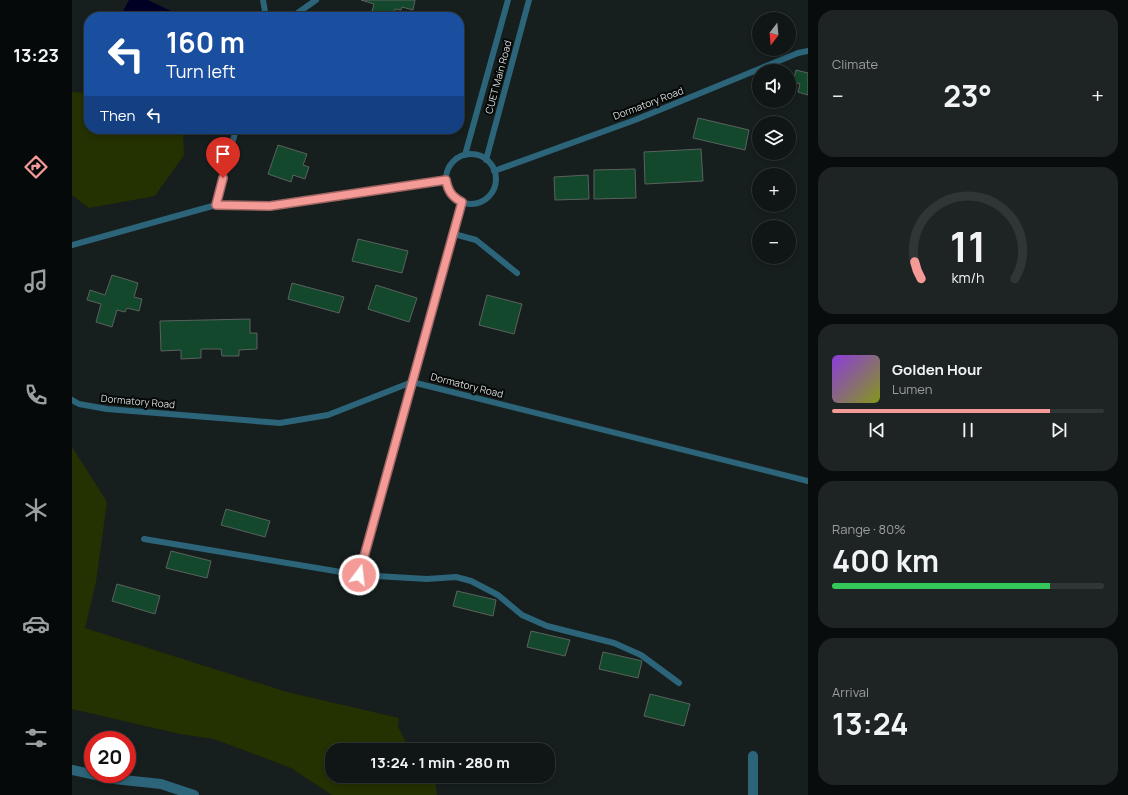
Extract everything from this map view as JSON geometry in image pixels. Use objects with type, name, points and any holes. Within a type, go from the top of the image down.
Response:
[{"type":"street","points":[[753,756],[753,795]]},
{"type":"street","points":[[72,770],[114,779],[161,784],[194,795]]},
{"type":"lane","points":[[263,0],[265,12]]},
{"type":"lane","points":[[299,12],[316,0]]},
{"type":"lane","name":"CUET Main Road","points":[[465,155],[508,0]]},
{"type":"lane","name":"CUET Main Road","points":[[486,160],[529,0]]},
{"type":"lane","name":"Dormatory Road","points":[[494,171],[635,120],[798,53],[808,52]]},
{"type":"lane","points":[[216,205],[235,134]]},
{"type":"lane","points":[[465,155],[479,156],[486,160],[494,171],[496,179],[495,187],[485,200],[478,203],[470,204],[456,199],[451,194],[446,180],[447,173],[454,162],[465,155]]},
{"type":"lane","points":[[72,245],[216,205],[270,206],[446,180]]},
{"type":"lane","points":[[359,575],[462,202]]},
{"type":"lane","points":[[454,234],[476,240],[517,273]]},
{"type":"lane","name":"Dormatory Road","points":[[72,400],[79,404],[107,409],[280,423],[328,415],[412,382],[808,481]]},
{"type":"lane","points":[[144,539],[359,575],[427,579],[456,577],[471,581],[498,595],[522,615],[547,626],[614,643],[641,655],[679,684]]},
{"type":"green space","points":[[72,92],[84,93],[84,134],[183,134],[184,155],[155,196],[89,208],[72,195]]},
{"type":"green space","points":[[72,447],[107,502],[96,582],[85,628],[287,692],[399,718],[398,727],[406,743],[325,743],[325,783],[436,783],[437,795],[332,795],[291,768],[214,739],[180,734],[72,709]]},
{"type":"water","points":[[129,0],[148,0],[173,12],[123,12]]},
{"type":"building","points":[[361,0],[415,0],[413,10],[402,7],[401,10],[395,9],[394,12],[372,11],[374,4]]},
{"type":"building","points":[[796,70],[808,73],[808,95],[798,92],[800,84],[796,83]]},
{"type":"building","points":[[698,118],[749,130],[745,150],[693,138]]},
{"type":"building","points":[[278,145],[307,154],[303,165],[309,167],[305,179],[293,175],[291,182],[268,174]]},
{"type":"building","points":[[701,149],[703,181],[645,184],[644,152]]},
{"type":"building","points":[[635,169],[636,198],[594,199],[594,170]]},
{"type":"building","points":[[588,175],[589,199],[555,200],[554,177]]},
{"type":"building","points":[[358,239],[408,251],[402,273],[352,261]]},
{"type":"building","points":[[112,275],[138,283],[134,297],[142,299],[139,311],[127,308],[125,312],[117,310],[112,327],[96,322],[101,304],[87,300],[90,290],[105,295]]},
{"type":"building","points":[[292,283],[344,297],[339,313],[288,299]]},
{"type":"building","points":[[376,285],[417,298],[409,322],[368,309]]},
{"type":"building","points":[[487,295],[522,304],[514,334],[479,325]]},
{"type":"building","points":[[250,319],[250,333],[257,333],[257,349],[239,350],[239,356],[222,356],[221,349],[201,349],[201,358],[181,359],[181,350],[161,351],[160,321]]},
{"type":"building","points":[[226,509],[270,521],[265,537],[221,525]]},
{"type":"building","points":[[171,551],[211,561],[207,578],[166,568]]},
{"type":"building","points":[[117,584],[160,596],[155,614],[112,601]]},
{"type":"building","points":[[457,591],[496,600],[493,616],[453,606]]},
{"type":"building","points":[[531,631],[570,640],[565,656],[527,647]]},
{"type":"building","points":[[603,652],[642,661],[638,678],[599,669]]},
{"type":"building","points":[[650,694],[690,704],[684,726],[644,716]]},
{"type":"route","points":[[223,178],[216,205],[270,206],[446,180],[451,194],[462,202],[359,575]]}]
